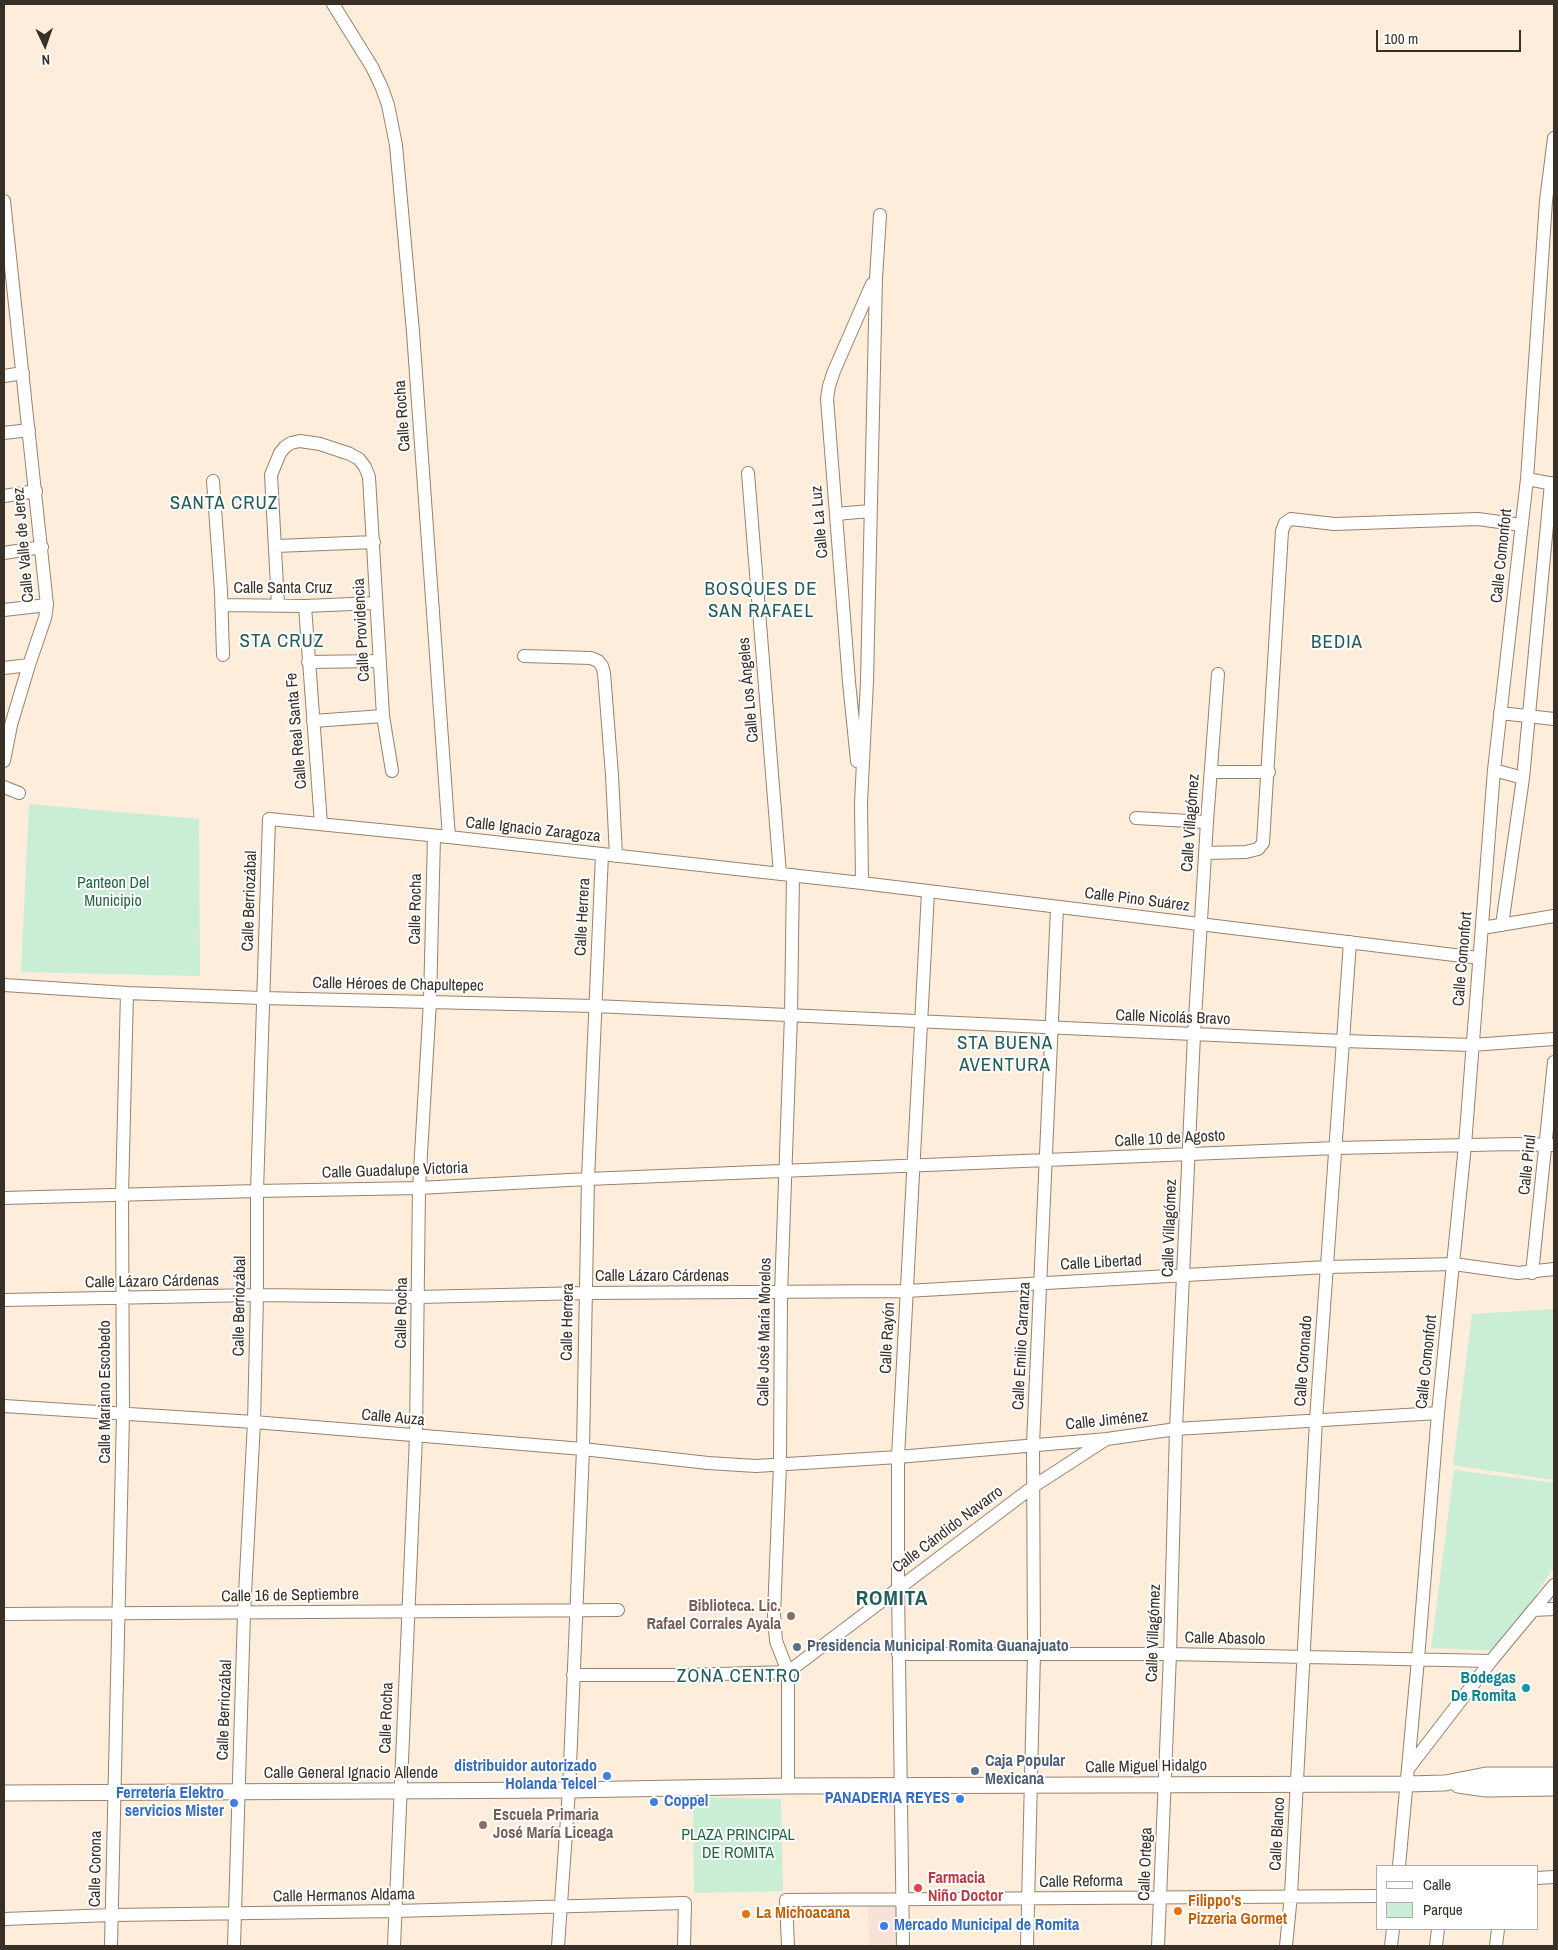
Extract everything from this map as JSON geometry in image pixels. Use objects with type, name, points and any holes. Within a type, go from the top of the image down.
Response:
[{"type":"main road","points":[[1444,1783],[1486,1775],[1554,1774]]},
{"type":"main road","name":"Calle Miguel Hidalgo","points":[[788,1786],[1296,1784],[1408,1776],[1444,1783]]},
{"type":"main road","points":[[1444,1783],[1486,1789],[1554,1788]]},
{"type":"main road","name":"Calle General Ignacio Allende","points":[[4,1793],[239,1793],[788,1786]]},
{"type":"street","name":"Calle Rocha","points":[[334,6],[382,88],[388,105],[396,145],[413,332],[450,837]]},
{"type":"street","name":"Calle Comonfort","points":[[1399,1865],[1438,1413],[1465,1144],[1494,770],[1522,525],[1546,201],[1554,138]]},
{"type":"street","name":"Calle Valle de Jerez","points":[[4,202],[6,250],[17,314],[47,605],[45,618],[7,725],[4,761]]},
{"type":"street","name":"Calle La Luz","points":[[862,883],[862,804],[867,681],[876,278],[880,215]]},
{"type":"street","name":"Calle La Luz","points":[[862,804],[849,682],[827,415],[828,386],[876,278]]},
{"type":"street","points":[[4,316],[17,314]]},
{"type":"street","points":[[4,376],[23,373]]},
{"type":"street","points":[[4,433],[29,430]]},
{"type":"street","name":"Calle Providencia","points":[[276,546],[271,475],[285,447],[291,443],[310,442],[350,454],[359,459],[366,467],[368,477],[374,542],[383,716],[392,771]]},
{"type":"street","name":"Calle Los Ángeles","points":[[748,473],[786,875]]},
{"type":"street","points":[[213,480],[223,655]]},
{"type":"street","points":[[1502,925],[1523,778],[1552,483],[1526,480]]},
{"type":"street","points":[[4,496],[36,491]]},
{"type":"street","points":[[836,514],[870,511]]},
{"type":"street","points":[[1205,853],[1246,852],[1258,849],[1263,843],[1282,531],[1285,524],[1291,519],[1334,524],[1478,519],[1522,525]]},
{"type":"street","points":[[278,606],[276,546],[374,542]]},
{"type":"street","points":[[4,554],[42,548]]},
{"type":"street","name":"Calle Santa Cruz","points":[[221,605],[304,606],[376,603]]},
{"type":"street","points":[[4,610],[47,605]]},
{"type":"street","name":"Calle Real Santa Fe","points":[[304,606],[321,824]]},
{"type":"street","points":[[524,656],[591,658],[598,661],[602,666],[611,756],[616,856]]},
{"type":"street","points":[[308,662],[380,661]]},
{"type":"street","points":[[4,668],[29,665]]},
{"type":"street","name":"Calle Villagómez","points":[[1165,1784],[1176,1429],[1194,1035],[1218,674]]},
{"type":"street","points":[[849,682],[867,681]]},
{"type":"street","points":[[1500,713],[1554,719]]},
{"type":"street","points":[[313,721],[383,716]]},
{"type":"street","points":[[1494,770],[1523,778]]},
{"type":"street","points":[[1211,772],[1268,772]]},
{"type":"street","points":[[4,787],[19,793]]},
{"type":"street","points":[[1136,818],[1207,822]]},
{"type":"street","name":"Calle Ignacio Zaragoza","points":[[269,819],[450,837],[786,875]]},
{"type":"street","name":"Calle Berriozábal","points":[[234,1946],[244,1613],[254,1422],[257,1190],[269,819]]},
{"type":"street","name":"Calle Rocha","points":[[394,1946],[416,1436],[419,1188],[430,1001],[434,836]]},
{"type":"street","name":"Calle Herrera","points":[[558,1946],[569,1790],[583,1449],[584,1293],[602,854]]},
{"type":"street","name":"Calle Pino Suárez","points":[[786,875],[1478,958]]},
{"type":"street","name":"Calle José María Morelos","points":[[786,875],[791,1015],[781,1293],[780,1465],[774,1614],[776,1641],[788,1672],[788,1786]]},
{"type":"street","name":"Calle Rayón","points":[[903,1946],[898,1654],[898,1457],[928,892]]},
{"type":"street","name":"Calle Emilio Carranza","points":[[1027,1946],[1034,1653],[1033,1444],[1042,1283],[1057,908]]},
{"type":"street","points":[[1482,928],[1554,916]]},
{"type":"street","name":"Calle Coronado","points":[[1296,1784],[1316,1420],[1350,942]]},
{"type":"street","name":"Calle Héroes de Chapultepec","points":[[4,985],[127,993],[596,1006],[791,1015]]},
{"type":"street","name":"Calle Mariano Escobedo","points":[[114,1792],[123,1414],[122,1195],[127,993]]},
{"type":"street","name":"Calle Nicolás Bravo","points":[[791,1015],[1053,1029],[1343,1041],[1472,1045],[1554,1039]]},
{"type":"street","name":"Calle Pirul","points":[[1532,1273],[1551,1144],[1554,1062]]},
{"type":"street","name":"Calle 10 de Agosto","points":[[786,1170],[1336,1148],[1465,1144],[1551,1144]]},
{"type":"street","name":"Calle Guadalupe Victoria","points":[[4,1198],[257,1190],[419,1188],[786,1170]]},
{"type":"street","name":"Calle Libertad","points":[[781,1293],[906,1292],[1327,1267],[1454,1264],[1503,1272],[1532,1273],[1554,1269]]},
{"type":"street","name":"Calle Lázaro Cárdenas","points":[[4,1300],[257,1295],[418,1297],[584,1293],[781,1293]]},
{"type":"street","name":"Calle Auza","points":[[4,1406],[254,1422],[583,1449],[733,1465],[780,1465]]},
{"type":"street","name":"Calle Jiménez","points":[[780,1465],[1108,1439],[1176,1429],[1438,1413]]},
{"type":"street","name":"Calle Cándido Navarro","points":[[788,1672],[1034,1486],[1108,1439]]},
{"type":"street","points":[[1408,1776],[1491,1661],[1533,1610],[1554,1588]]},
{"type":"street","points":[[1533,1610],[1554,1609]]},
{"type":"street","name":"Calle 16 de Septiembre","points":[[4,1614],[618,1610]]},
{"type":"street","name":"Calle Abasolo","points":[[898,1654],[1170,1654],[1491,1661]]},
{"type":"street","points":[[573,1674],[685,1675],[788,1672]]},
{"type":"street","name":"Calle Ortega","points":[[1158,1946],[1165,1784]]},
{"type":"street","name":"Calle Blanco","points":[[1286,1946],[1291,1895],[1296,1784]]},
{"type":"street","name":"Calle Corona","points":[[111,1946],[114,1792]]},
{"type":"street","points":[[1538,1878],[1554,1877]]},
{"type":"street","name":"Calle Reforma","points":[[788,1946],[786,1900],[1291,1895],[1376,1896]]},
{"type":"street","name":"Calle Hermanos Aldama","points":[[4,1919],[685,1903],[684,1946]]},
{"type":"street","points":[[1391,1946],[1393,1930]]},
{"type":"street","points":[[1436,1946],[1438,1930]]},
{"type":"street","points":[[1496,1946],[1498,1930]]},
{"type":"shaded area","name":"Mercado Municipal de Romita","points":[[900,1905],[900,1946],[869,1946],[868,1906]]},
{"type":"green space","name":"Panteon Del Municipio","points":[[29,804],[199,819],[200,976],[21,972]]},
{"type":"green space","points":[[1554,1309],[1554,1480],[1453,1465],[1472,1314]]},
{"type":"green space","points":[[1454,1470],[1554,1483],[1554,1567],[1499,1651],[1431,1648]]},
{"type":"green space","name":"PLAZA PRINCIPAL DE ROMITA","points":[[693,1797],[781,1799],[783,1891],[694,1893]]},
{"type":"place","name":"Biblioteca. Lic. Rafael Corrales Ayala","points":[[791,1616]]},
{"type":"place","name":"Presidencia Municipal Romita Guanajuato","points":[[797,1647]]},
{"type":"place","name":"Bodegas De Romita","points":[[1526,1688]]},
{"type":"place","name":"Caja Popular Mexicana","points":[[975,1771]]},
{"type":"place","name":"distribuidor autorizado Holanda Telcel","points":[[607,1776]]},
{"type":"place","name":"PANADERIA REYES","points":[[960,1799]]},
{"type":"place","name":"Coppel","points":[[654,1802]]},
{"type":"place","name":"Ferretería Elektro servicios Mister","points":[[234,1803]]},
{"type":"place","name":"Escuela Primaria José María Liceaga","points":[[483,1825]]},
{"type":"place","name":"Farmacia Niño Doctor","points":[[918,1888]]},
{"type":"place","name":"Filippo's Pizzeria Gormet","points":[[1178,1911]]},
{"type":"place","name":"La Michoacana","points":[[746,1914]]},
{"type":"place","name":"Mercado Municipal de Romita","points":[[884,1926]]},
{"type":"district","name":"SANTA CRUZ","points":[[224,504]]},
{"type":"district","name":"BOSQUES DE SAN RAFAEL","points":[[761,601]]},
{"type":"district","name":"STA CRUZ","points":[[282,642]]},
{"type":"district","name":"BEDIA","points":[[1337,643]]},
{"type":"district","name":"STA BUENA AVENTURA","points":[[1005,1055]]},
{"type":"district","name":"ROMITA","points":[[892,1599]]},
{"type":"district","name":"ZONA CENTRO","points":[[739,1677]]}]
